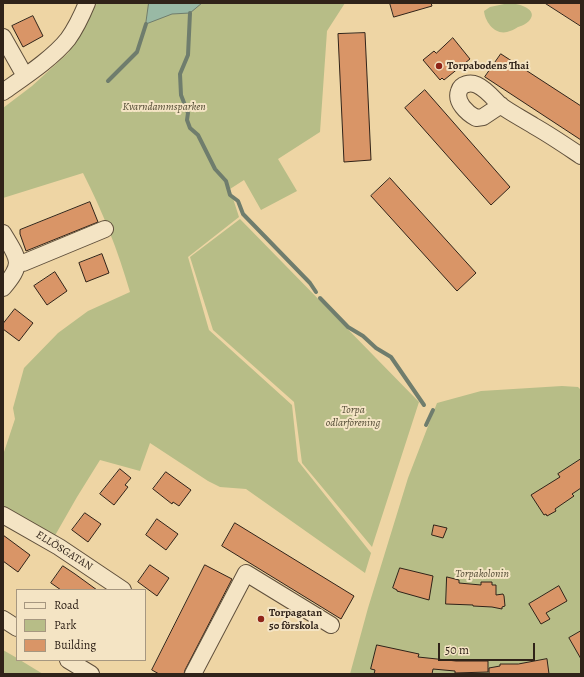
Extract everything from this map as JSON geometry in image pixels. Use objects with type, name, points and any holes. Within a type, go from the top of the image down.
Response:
[{"type":"street","points":[[3,92],[52,56],[68,39],[77,26],[87,3]]},
{"type":"street","points":[[3,37],[24,76]]},
{"type":"street","points":[[500,105],[581,156]]},
{"type":"street","points":[[18,264],[23,264],[105,229]]},
{"type":"street","points":[[3,233],[13,249],[18,264],[14,275],[3,288]]},
{"type":"street","name":"ELLÖSGATAN","points":[[3,515],[59,548],[121,589]]},
{"type":"street","points":[[193,674],[246,573],[331,624]]},
{"type":"street","points":[[3,620],[16,627]]},
{"type":"street","points":[[70,661],[91,674]]},
{"type":"green space","name":"Kvarndammsparken","points":[[97,3],[345,3],[327,31],[320,132],[278,159],[297,191],[261,210],[244,180],[230,189],[239,217],[188,257],[209,330],[292,405],[298,461],[371,553],[365,573],[246,489],[220,487],[208,481],[150,443],[140,471],[100,460],[53,539],[3,510],[3,455],[15,419],[13,408],[24,368],[58,333],[88,311],[130,292],[110,232],[83,173],[3,198],[3,108],[32,86],[68,53]]},
{"type":"green space","points":[[509,3],[517,4],[530,10],[532,17],[527,23],[513,30],[498,32],[491,27],[486,19],[484,11],[490,7]]},
{"type":"green space","name":"Torpa odlarförening","points":[[240,219],[419,402],[372,547],[302,463],[294,402],[213,330],[190,257]]},
{"type":"green space","name":"Torpakolonin","points":[[562,386],[578,387],[581,390],[581,674],[350,674],[368,608],[408,478],[437,403],[481,391]]},
{"type":"green space","points":[[3,650],[16,657],[16,661],[22,661],[43,674],[3,674]]},
{"type":"shaded area","points":[[149,3],[202,3],[190,13],[172,14],[146,24]]},
{"type":"building","points":[[390,3],[431,3],[432,6],[394,17]]},
{"type":"building","points":[[545,3],[581,3],[581,26]]},
{"type":"building","points":[[33,16],[43,36],[23,47],[12,26]]},
{"type":"building","points":[[365,33],[371,160],[344,162],[338,34]]},
{"type":"building","points":[[453,38],[470,59],[444,80],[442,78],[440,80],[423,60],[434,51],[436,53]]},
{"type":"building","points":[[501,54],[581,106],[581,140],[485,77]]},
{"type":"building","points":[[425,90],[510,187],[491,205],[405,108]]},
{"type":"building","points":[[390,178],[476,273],[457,291],[371,196]]},
{"type":"building","points":[[90,202],[98,222],[26,251],[20,230]]},
{"type":"building","points":[[102,254],[109,273],[86,282],[79,263]]},
{"type":"building","points":[[55,272],[67,291],[47,305],[34,286]]},
{"type":"building","points":[[15,309],[33,323],[19,341],[3,329],[3,324]]},
{"type":"building","points":[[581,459],[581,488],[572,494],[574,496],[555,509],[556,511],[547,516],[546,514],[544,515],[531,495],[560,477],[558,474]]},
{"type":"building","points":[[120,469],[131,478],[125,485],[128,487],[114,505],[100,494]]},
{"type":"building","points":[[166,472],[191,490],[179,506],[173,502],[172,504],[153,489]]},
{"type":"building","points":[[85,513],[101,524],[88,542],[72,530]]},
{"type":"building","points":[[157,519],[178,534],[166,550],[146,535]]},
{"type":"building","points":[[235,523],[354,596],[341,619],[222,546]]},
{"type":"building","points":[[434,525],[447,528],[443,538],[432,535]]},
{"type":"building","points":[[3,535],[30,555],[18,572],[3,561]]},
{"type":"building","points":[[150,565],[169,578],[157,596],[138,582]]},
{"type":"building","points":[[205,565],[232,579],[184,674],[159,674],[152,670]]},
{"type":"building","points":[[63,566],[96,589],[60,589],[51,583]]},
{"type":"building","points":[[400,568],[433,576],[429,600],[397,591],[393,588]]},
{"type":"building","points":[[447,577],[459,580],[459,583],[481,585],[481,582],[492,582],[492,585],[496,585],[496,595],[503,594],[505,606],[502,607],[502,609],[473,605],[446,604]]},
{"type":"building","points":[[559,586],[567,601],[546,613],[550,619],[541,624],[529,604]]},
{"type":"building","points":[[581,631],[581,659],[569,638]]},
{"type":"building","points":[[377,645],[419,654],[418,657],[456,661],[488,661],[488,672],[455,673],[455,671],[433,669],[432,674],[374,674],[375,670],[371,669]]},
{"type":"building","points":[[547,659],[549,674],[489,674],[489,668],[500,666],[500,664],[518,664]]},
{"type":"waterway","points":[[190,13],[188,55],[180,74],[181,95],[188,113],[187,120],[190,128],[198,135],[215,169],[226,181],[230,195],[238,201],[243,214],[310,283],[316,292]]},
{"type":"waterway","points":[[108,81],[137,52],[146,24]]},
{"type":"waterway","points":[[320,298],[348,327],[363,336],[376,348],[391,357],[424,405]]},
{"type":"waterway","points":[[426,425],[433,410]]},
{"type":"place","name":"Torpabodens Thai","points":[[439,66]]},
{"type":"place","name":"Torpagatan 50 förskola","points":[[261,619]]}]
